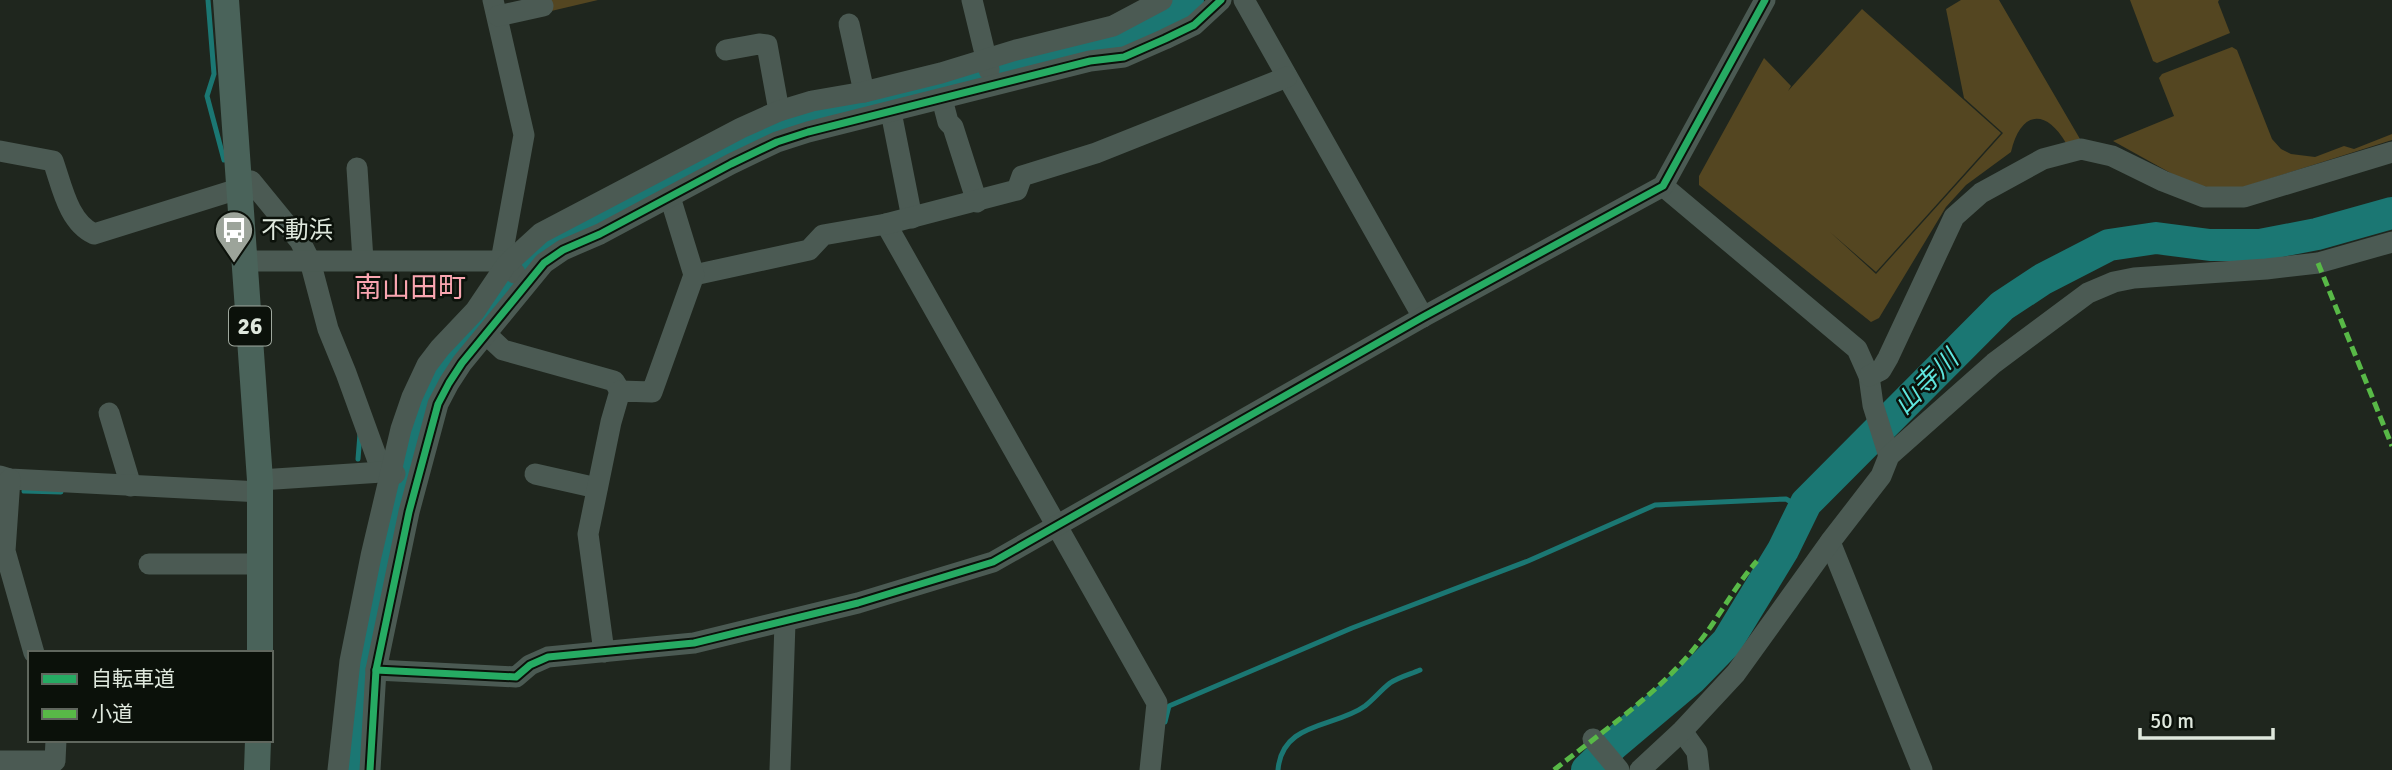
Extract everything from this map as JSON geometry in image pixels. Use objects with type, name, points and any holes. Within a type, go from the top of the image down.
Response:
[{"type":"main road","name":"26","points":[[226,0],[244,185],[245,261],[260,486],[260,651]]},
{"type":"main road","points":[[257,770],[258,742]]},
{"type":"street","points":[[972,0],[994,85]]},
{"type":"street","points":[[503,263],[541,233],[741,128],[779,111],[812,101],[864,92],[940,73],[1113,26],[1161,0]]},
{"type":"street","points":[[370,770],[376,670],[418,479],[438,404],[462,363],[544,263],[563,250],[600,234],[777,142],[1090,61],[1124,57],[1194,25],[1221,0]]},
{"type":"street","points":[[1244,0],[1423,317]]},
{"type":"street","points":[[376,670],[516,677],[530,665],[548,657],[694,643],[785,622],[993,562],[1423,317],[1663,186],[1765,0]]},
{"type":"street","points":[[338,770],[350,661],[385,473],[427,366],[475,311],[503,263],[524,135],[495,8],[543,6]]},
{"type":"street","points":[[849,24],[864,92]]},
{"type":"street","points":[[726,50],[767,45],[779,111]]},
{"type":"street","points":[[694,275],[809,250],[823,235],[912,218],[1017,190],[1022,176],[1096,153],[1286,77]]},
{"type":"street","points":[[942,99],[977,202]]},
{"type":"street","points":[[891,112],[912,218]]},
{"type":"street","points":[[1869,376],[1881,370],[1888,358],[1954,217],[1981,193],[2043,159],[2081,149],[2112,156],[2204,197],[2244,197],[2392,152]]},
{"type":"street","points":[[0,151],[53,161],[74,218],[82,229],[94,234],[244,185],[300,240],[310,261],[328,330],[385,473]]},
{"type":"street","points":[[357,168],[363,260]]},
{"type":"street","points":[[1640,770],[1682,732],[1736,673],[1881,476],[1888,450],[1873,405],[1869,376],[1857,349],[1663,186]]},
{"type":"street","points":[[620,391],[652,392],[694,275],[670,197]]},
{"type":"street","points":[[886,224],[1157,703],[1150,770]]},
{"type":"street","points":[[1888,450],[1994,363],[2088,293],[2113,282],[2318,263],[2392,242]]},
{"type":"street","points":[[245,261],[503,263],[527,283]]},
{"type":"street","points":[[487,335],[503,350],[614,381],[620,391],[588,534],[604,652]]},
{"type":"street","points":[[108,414],[131,486]]},
{"type":"street","points":[[33,651],[7,589],[5,478],[131,486],[260,486],[385,473],[418,479]]},
{"type":"street","points":[[534,474],[597,488]]},
{"type":"street","points":[[1830,542],[1922,770]]},
{"type":"street","points":[[149,564],[260,564]]},
{"type":"street","points":[[780,770],[785,622]]},
{"type":"street","points":[[1682,732],[1697,752],[1699,770]]},
{"type":"street","points":[[1593,739],[1619,770]]},
{"type":"street","points":[[0,761],[55,761],[56,742]]},
{"type":"shaded area","points":[[544,0],[598,0],[547,12]]},
{"type":"shaded area","points":[[1961,0],[1999,0],[2080,139],[2066,143],[2058,131],[2042,119],[2027,122],[2020,129],[2011,152],[1966,185],[1946,207],[1879,318],[1871,322],[1699,185],[1699,176],[1764,58],[1791,86],[1788,91],[1862,9],[2001,133],[1876,272],[1830,232],[1876,274],[2003,133],[1964,98],[1946,9]]},
{"type":"shaded area","points":[[2130,0],[2219,0],[2230,33],[2157,63],[2153,61]]},
{"type":"shaded area","points":[[2232,47],[2237,50],[2272,139],[2281,149],[2291,154],[2315,157],[2344,146],[2354,149],[2392,134],[2392,140],[2237,189],[2194,186],[2113,141],[2174,116],[2159,78],[2162,74]]},
{"type":"waterway","points":[[208,0],[214,74],[207,96],[224,160]]},
{"type":"waterway","points":[[353,770],[365,675],[414,435],[427,396],[439,371],[543,247],[771,129],[812,116],[1120,39],[1152,25],[1188,0]]},
{"type":"waterway","name":"山寺川","points":[[1587,770],[1691,679],[1727,642],[1783,550],[1806,503],[2002,306],[2043,279],[2109,245],[2156,238],[2210,245],[2260,245],[2317,234],[2392,213]]},
{"type":"waterway","points":[[358,459],[360,434]]},
{"type":"waterway","points":[[24,491],[61,492]]},
{"type":"waterway","points":[[1165,722],[1169,706],[1352,628],[1528,561],[1655,505],[1786,499],[1803,509]]},
{"type":"waterway","points":[[1278,770],[1282,754],[1289,742],[1299,734],[1353,713],[1365,706],[1390,683],[1420,670]]},
{"type":"marked path","points":[[2318,263],[2392,446]]},
{"type":"marked path","points":[[1554,770],[1629,711],[1682,663],[1757,561]]},
{"type":"cycle path","points":[[370,770],[376,670],[409,512],[438,404],[462,363],[544,263],[563,250],[600,234],[777,142],[1090,61],[1124,57],[1194,25],[1221,0]]},
{"type":"cycle path","points":[[376,670],[516,677],[530,665],[548,657],[694,643],[858,603],[993,562],[1423,317],[1663,186],[1765,0]]},
{"type":"place","name":"不動浜","points":[[234,264]]},
{"type":"district","name":"南山田町","points":[[410,287]]}]
